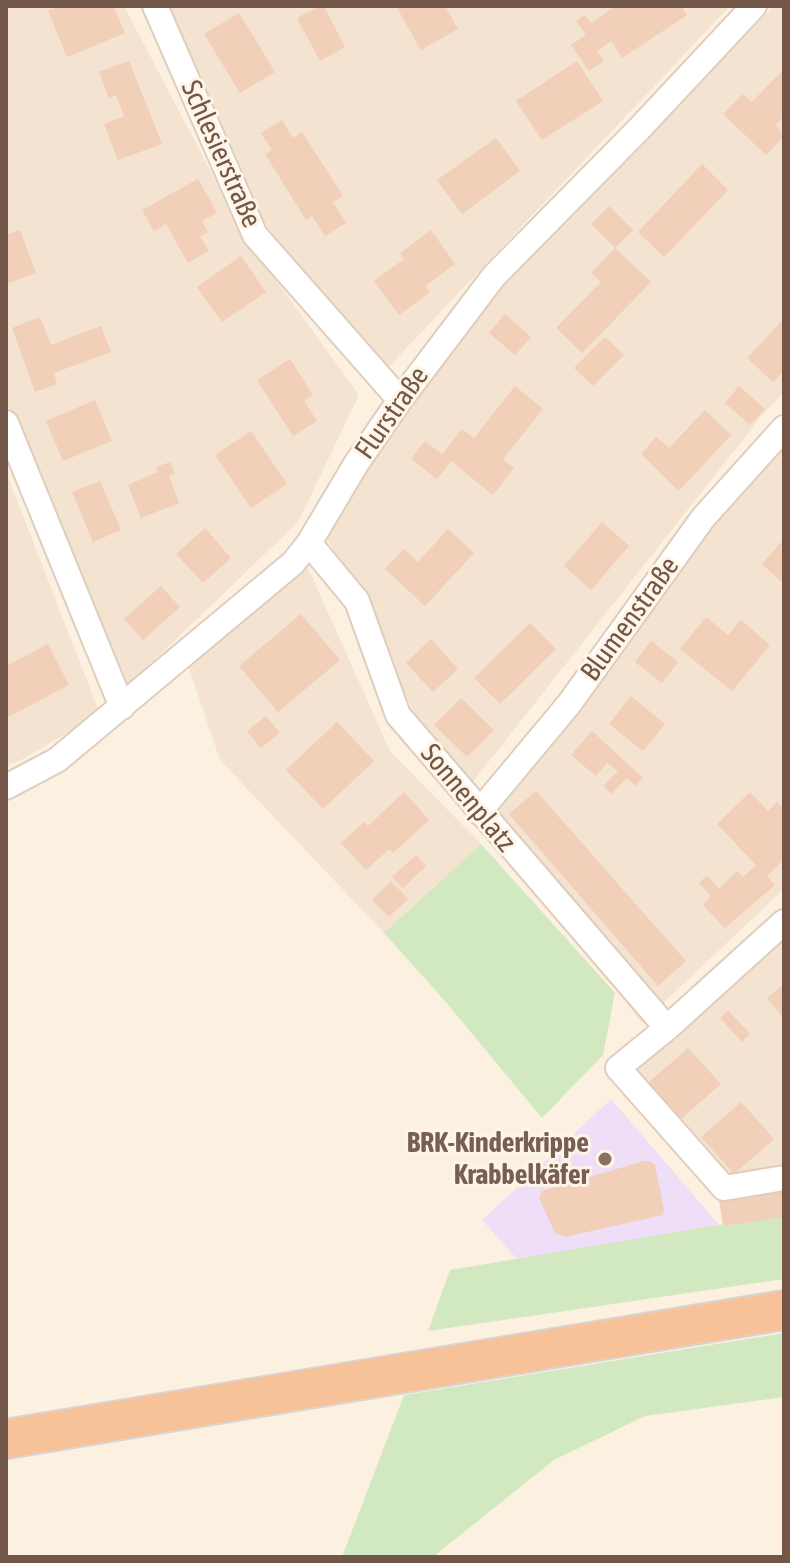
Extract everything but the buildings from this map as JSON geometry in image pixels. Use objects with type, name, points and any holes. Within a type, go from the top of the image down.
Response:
[{"type":"highway","points":[[6,1439],[784,1310]]},
{"type":"street","name":"Flurstraße","points":[[6,787],[57,760],[293,563],[309,543],[356,464],[400,400],[494,276],[639,129],[754,6]]},
{"type":"street","name":"Schlesierstraße","points":[[163,9],[255,235],[400,400]]},
{"type":"street","points":[[6,423],[122,707]]},
{"type":"street","name":"Blumenstraße","points":[[479,812],[569,704],[703,518],[784,428]]},
{"type":"street","name":"Sonnenplatz","points":[[309,543],[357,601],[398,715],[667,1028]]},
{"type":"street","points":[[784,922],[618,1068],[724,1188],[784,1178]]},
{"type":"shaded area","points":[[6,6],[124,6],[246,239],[359,395],[298,522],[118,695],[6,399]]},
{"type":"shaded area","points":[[169,6],[730,6],[382,374],[268,228],[154,14]]},
{"type":"shaded area","points":[[774,6],[784,6],[784,392],[764,413],[471,784],[424,732],[322,528],[388,400]]},
{"type":"shaded area","points":[[784,422],[784,889],[642,1023],[481,811]]},
{"type":"shaded area","points":[[6,472],[100,714],[6,766]]},
{"type":"shaded area","points":[[304,559],[390,751],[481,844],[384,933],[220,760],[189,668]]},
{"type":"shaded area","points":[[784,924],[784,1214],[738,1221],[622,1081]]},
{"type":"shaded area","name":"BRK-Kinderkrippe Krabbelkäfer","points":[[611,1099],[719,1225],[517,1259],[482,1220]]},
{"type":"green space","points":[[481,844],[615,993],[603,1055],[542,1118],[384,933]]},
{"type":"green space","points":[[784,1214],[784,1279],[428,1331],[450,1270]]},
{"type":"green space","points":[[784,1333],[784,1397],[645,1416],[554,1460],[433,1557],[342,1557],[404,1395]]},
{"type":"place","name":"BRK-Kinderkrippe Krabbelkäfer","points":[[605,1159]]}]
